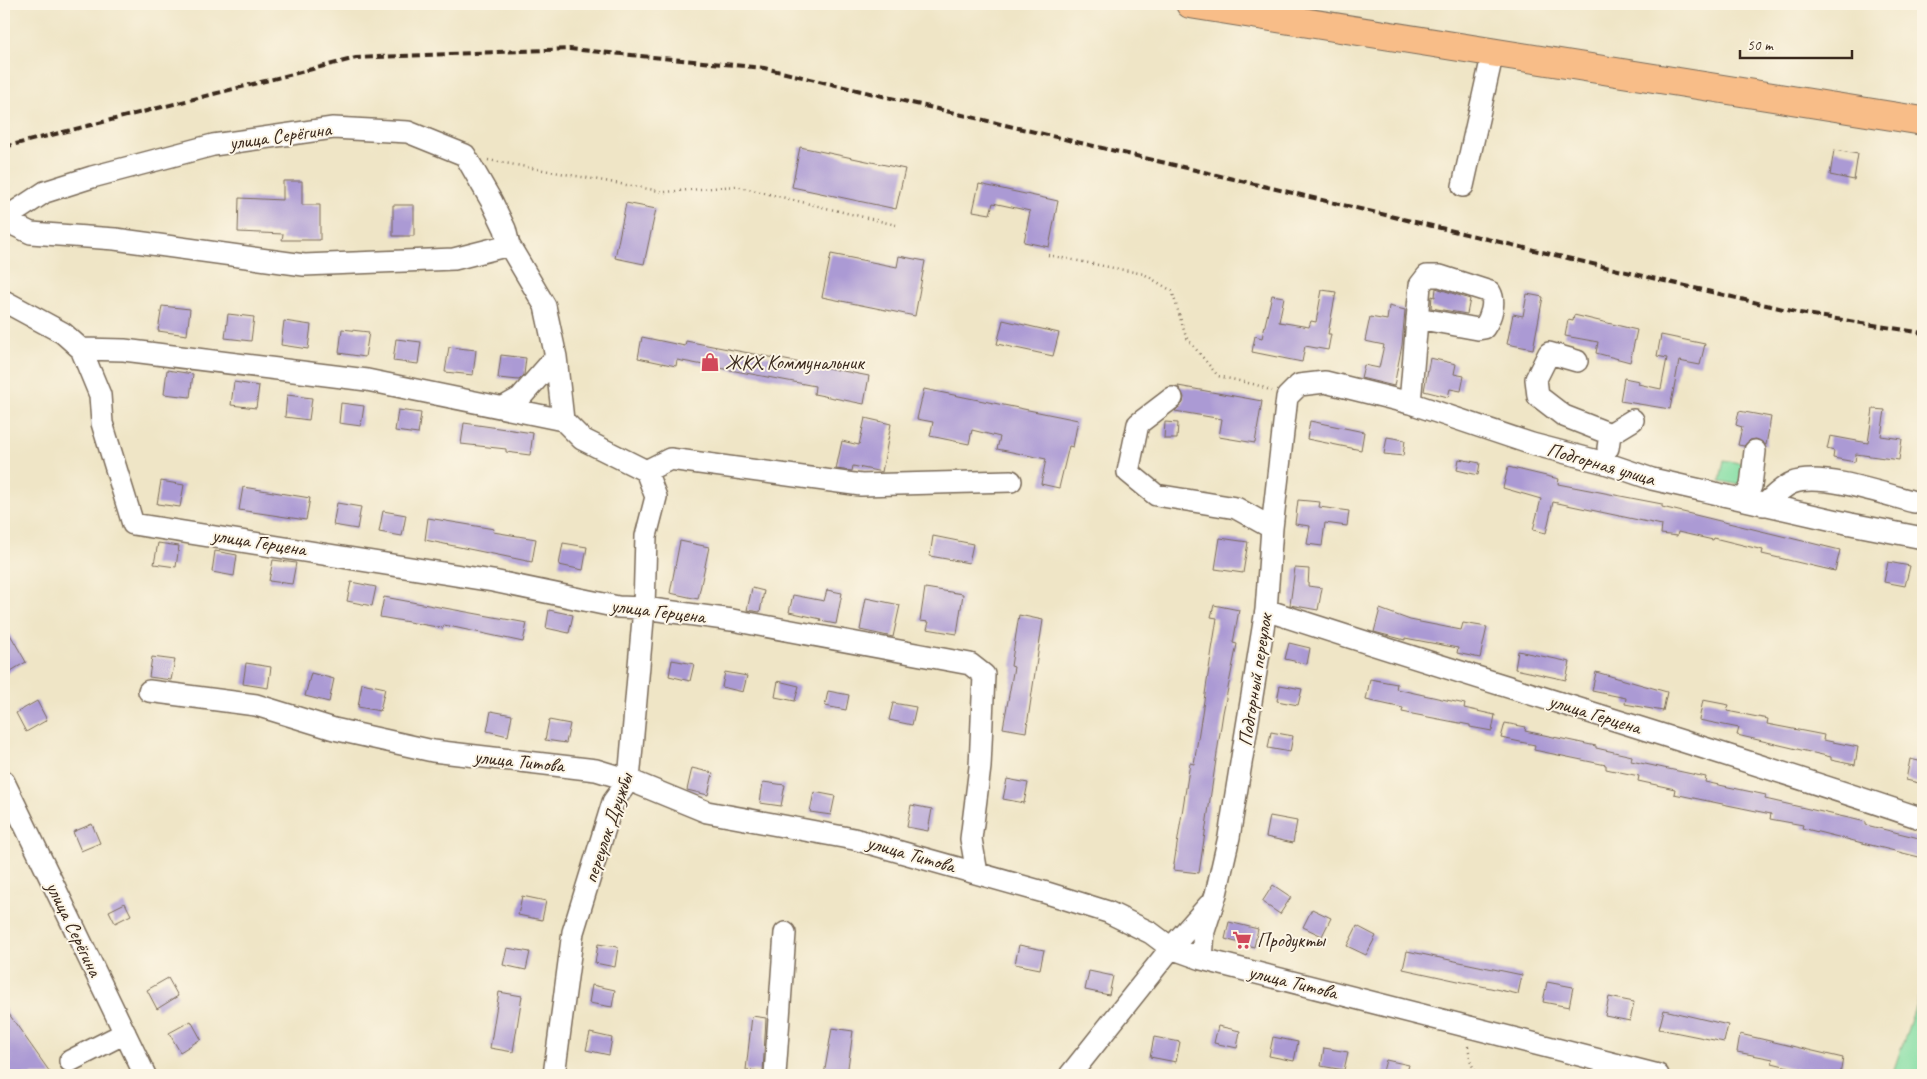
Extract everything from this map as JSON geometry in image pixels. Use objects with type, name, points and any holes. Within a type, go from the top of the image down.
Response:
[{"type":"main road","points":[[1190,4],[1923,121]]},
{"type":"street","points":[[1462,186],[1493,52]]},
{"type":"street","name":"улица Серёгина","points":[[465,155],[408,132],[333,128],[213,145],[92,177],[45,192],[4,219],[31,233],[115,239],[304,265],[454,259],[509,245]]},
{"type":"street","points":[[465,155],[492,202],[505,230],[509,245],[545,306],[556,357],[563,420]]},
{"type":"street","points":[[4,301],[63,332],[81,349],[124,350],[368,380],[504,406],[563,420],[582,439],[646,471],[656,497],[646,536],[643,580],[644,608]]},
{"type":"street","points":[[1410,403],[1417,318]]},
{"type":"street","name":"улица Герцена","points":[[81,349],[100,395],[102,423],[133,524],[473,578],[618,607],[644,608],[732,620],[970,664],[984,675],[980,767],[971,839],[977,872]]},
{"type":"street","points":[[1577,361],[1549,353],[1536,379],[1538,396],[1564,416],[1610,434]]},
{"type":"street","points":[[504,406],[520,398],[556,357]]},
{"type":"street","name":"Подгорная улица","points":[[1287,397],[1299,385],[1325,382],[1410,403],[1532,444],[1605,463],[1652,479],[1923,538]]},
{"type":"street","name":"Подгорный переулок","points":[[1202,958],[1204,931],[1216,894],[1229,837],[1266,610],[1272,528],[1287,397]]},
{"type":"street","points":[[1172,398],[1138,424],[1128,472],[1156,495],[1236,508],[1272,528]]},
{"type":"street","points":[[1605,463],[1610,434],[1634,420]]},
{"type":"street","points":[[1755,451],[1751,486],[1754,502],[1791,484],[1806,480],[1839,483],[1914,502]]},
{"type":"street","points":[[646,471],[670,459],[860,485],[1011,481]]},
{"type":"street","name":"переулок Дружбы","points":[[554,1075],[573,932],[613,802],[629,780],[644,608]]},
{"type":"street","name":"улица Герцена","points":[[1266,610],[1454,672],[1752,761],[1923,819]]},
{"type":"street","name":"улица Титова","points":[[149,691],[256,705],[334,729],[433,751],[596,770],[629,780],[707,812],[854,838],[977,872],[1108,912],[1151,932],[1171,948],[1202,958],[1658,1075]]},
{"type":"street","name":"улица Серёгина","points":[[4,782],[145,1075]]},
{"type":"street","points":[[1072,1073],[1216,894]]},
{"type":"street","points":[[775,1075],[786,933]]},
{"type":"street","points":[[70,1061],[125,1033]]},
{"type":"path","points":[[465,155],[664,192],[736,186],[896,225]]},
{"type":"path","points":[[1048,255],[1144,274],[1172,291],[1186,337],[1218,376],[1257,384],[1287,397]]},
{"type":"path","points":[[1464,1025],[1471,1063],[1477,1075]]},
{"type":"green space","points":[[1724,460],[1744,464],[1740,485],[1720,481]]},
{"type":"green space","points":[[1923,984],[1923,1075],[1892,1075]]},
{"type":"building","points":[[800,147],[905,169],[896,209],[792,187]]},
{"type":"building","points":[[1834,150],[1858,154],[1854,180],[1830,175]]},
{"type":"building","points":[[283,181],[302,181],[302,205],[320,205],[320,240],[282,240],[283,234],[238,232],[239,198],[283,200]]},
{"type":"building","points":[[979,184],[1058,201],[1049,247],[1024,242],[1030,211],[993,203],[990,214],[973,211]]},
{"type":"building","points":[[626,203],[656,209],[644,264],[615,258]]},
{"type":"building","points":[[393,205],[414,205],[414,236],[393,236]]},
{"type":"building","points":[[831,254],[897,267],[899,256],[925,261],[915,316],[822,297]]},
{"type":"building","points":[[1436,288],[1470,299],[1467,314],[1431,308],[1432,296],[1435,297]]},
{"type":"building","points":[[1322,290],[1336,292],[1328,334],[1331,334],[1328,350],[1305,346],[1302,362],[1252,352],[1255,336],[1262,338],[1272,295],[1284,297],[1279,322],[1309,327],[1311,321],[1316,322]]},
{"type":"building","points":[[1527,294],[1543,297],[1533,349],[1507,344],[1513,314],[1523,316]]},
{"type":"building","points":[[162,306],[190,309],[187,335],[158,331]]},
{"type":"building","points":[[1389,306],[1405,310],[1402,345],[1394,386],[1361,378],[1364,365],[1379,368],[1384,345],[1365,341],[1370,317],[1387,320]]},
{"type":"building","points":[[228,314],[254,317],[251,341],[225,338]]},
{"type":"building","points":[[1574,315],[1637,330],[1630,362],[1596,353],[1598,342],[1565,336],[1568,320],[1573,321]]},
{"type":"building","points":[[1003,320],[1059,333],[1053,356],[997,344]]},
{"type":"building","points":[[284,321],[311,325],[308,349],[281,345]]},
{"type":"building","points":[[342,329],[369,332],[365,357],[339,353]]},
{"type":"building","points":[[1661,335],[1705,344],[1700,365],[1679,361],[1670,409],[1620,401],[1624,378],[1639,381],[1638,384],[1661,389],[1667,358],[1657,356]]},
{"type":"building","points":[[642,337],[685,346],[686,341],[869,376],[864,404],[814,394],[815,386],[677,360],[676,366],[638,358]]},
{"type":"building","points":[[396,339],[421,342],[418,364],[393,361]]},
{"type":"building","points":[[449,347],[476,350],[473,375],[445,372]]},
{"type":"building","points":[[501,355],[526,358],[524,375],[519,380],[498,378]]},
{"type":"building","points":[[1430,358],[1456,364],[1454,374],[1464,376],[1461,391],[1450,389],[1448,397],[1424,391]]},
{"type":"building","points":[[167,370],[193,374],[190,397],[164,394]]},
{"type":"building","points":[[234,382],[259,386],[256,408],[231,405]]},
{"type":"building","points":[[1178,386],[1262,401],[1255,443],[1219,437],[1222,419],[1175,411],[1183,403],[1184,397]]},
{"type":"building","points":[[924,389],[1078,420],[1073,447],[1069,446],[1059,488],[1041,484],[1046,459],[997,449],[1000,437],[972,430],[969,444],[930,436],[933,422],[917,419]]},
{"type":"building","points":[[287,395],[312,398],[309,420],[285,417]]},
{"type":"building","points":[[341,403],[364,406],[361,426],[339,423]]},
{"type":"building","points":[[1873,409],[1885,410],[1881,436],[1902,439],[1899,460],[1856,454],[1855,462],[1833,458],[1834,451],[1827,449],[1830,436],[1868,443]]},
{"type":"building","points":[[398,410],[421,413],[418,434],[395,431]]},
{"type":"building","points":[[1739,411],[1771,417],[1766,445],[1756,439],[1750,440],[1744,446],[1738,445],[1742,427],[1736,425]]},
{"type":"building","points":[[865,418],[891,424],[882,472],[853,466],[852,471],[836,469],[842,441],[859,445]]},
{"type":"building","points":[[1310,421],[1364,432],[1361,450],[1307,439]]},
{"type":"building","points":[[1165,422],[1178,423],[1177,439],[1164,439]]},
{"type":"building","points":[[464,423],[533,433],[530,455],[506,452],[506,449],[461,444]]},
{"type":"building","points":[[1387,437],[1405,440],[1403,456],[1384,454]]},
{"type":"building","points":[[1459,459],[1480,463],[1478,475],[1457,470]]},
{"type":"building","points":[[1508,467],[1559,479],[1558,484],[1662,504],[1662,507],[1840,550],[1835,571],[1762,554],[1763,550],[1714,538],[1713,540],[1678,532],[1677,536],[1661,534],[1662,525],[1553,502],[1546,533],[1533,530],[1541,499],[1503,488]]},
{"type":"building","points":[[161,481],[184,485],[180,507],[157,504]]},
{"type":"building","points":[[243,487],[310,498],[306,520],[239,510]]},
{"type":"building","points":[[1298,500],[1320,502],[1319,507],[1349,511],[1347,526],[1325,523],[1322,546],[1307,544],[1310,526],[1295,524]]},
{"type":"building","points":[[337,503],[361,507],[357,529],[333,525]]},
{"type":"building","points":[[383,511],[406,515],[402,536],[379,532]]},
{"type":"building","points":[[428,518],[494,529],[493,532],[536,539],[532,562],[425,540]]},
{"type":"building","points":[[933,536],[973,544],[969,563],[930,556]]},
{"type":"building","points":[[1220,538],[1248,542],[1243,573],[1215,569]]},
{"type":"building","points":[[680,541],[709,547],[698,599],[670,593]]},
{"type":"building","points":[[158,543],[179,546],[176,567],[154,564]]},
{"type":"building","points":[[563,543],[587,547],[583,570],[559,565]]},
{"type":"building","points":[[215,551],[237,555],[234,576],[212,572]]},
{"type":"building","points":[[273,560],[296,563],[292,584],[269,581]]},
{"type":"building","points":[[1888,562],[1910,566],[1905,586],[1884,582]]},
{"type":"building","points":[[1295,568],[1309,569],[1308,586],[1322,588],[1318,610],[1290,605]]},
{"type":"building","points":[[351,582],[376,587],[372,606],[347,601]]},
{"type":"building","points":[[752,588],[764,591],[760,612],[747,610]]},
{"type":"building","points":[[925,588],[963,594],[957,634],[927,629],[929,622],[920,621]]},
{"type":"building","points":[[827,590],[842,593],[836,624],[789,612],[793,595],[824,601]]},
{"type":"building","points":[[384,597],[527,623],[523,642],[444,625],[443,628],[380,617]]},
{"type":"building","points":[[866,598],[900,605],[893,637],[860,630]]},
{"type":"building","points":[[1214,605],[1239,610],[1233,643],[1237,644],[1223,713],[1199,873],[1173,870],[1190,763],[1194,764],[1217,618],[1211,617]]},
{"type":"building","points":[[1380,609],[1410,620],[1461,630],[1463,623],[1487,627],[1480,658],[1457,653],[1458,648],[1405,638],[1405,640],[1374,632]]},
{"type":"building","points":[[549,610],[573,615],[569,633],[546,628]]},
{"type":"building","points":[[1019,615],[1043,620],[1026,732],[1003,728],[1014,667],[1011,666]]},
{"type":"building","points":[[4,624],[26,662],[4,675]]},
{"type":"building","points":[[1289,643],[1310,648],[1307,664],[1285,659]]},
{"type":"building","points":[[1518,651],[1570,662],[1566,680],[1515,669]]},
{"type":"building","points":[[152,657],[175,660],[171,680],[149,677]]},
{"type":"building","points":[[672,660],[694,664],[690,681],[669,676]]},
{"type":"building","points":[[246,663],[271,667],[268,688],[243,684]]},
{"type":"building","points":[[725,672],[747,676],[743,692],[722,687]]},
{"type":"building","points":[[1596,672],[1667,692],[1663,711],[1625,704],[1626,698],[1592,691]]},
{"type":"building","points":[[311,673],[334,679],[329,702],[305,696]]},
{"type":"building","points":[[1370,679],[1397,684],[1396,689],[1465,704],[1464,708],[1495,715],[1492,731],[1402,712],[1403,708],[1366,700]]},
{"type":"building","points":[[778,681],[799,686],[795,701],[775,697]]},
{"type":"building","points":[[362,683],[385,688],[380,711],[358,707]]},
{"type":"building","points":[[1280,685],[1302,689],[1298,705],[1277,701]]},
{"type":"building","points":[[828,691],[849,695],[846,710],[825,706]]},
{"type":"building","points":[[1703,700],[1729,705],[1727,711],[1768,719],[1767,724],[1824,735],[1823,740],[1858,747],[1855,765],[1831,760],[1831,757],[1737,735],[1739,728],[1699,720]]},
{"type":"building","points":[[37,701],[47,720],[26,732],[16,713]]},
{"type":"building","points":[[893,703],[916,707],[912,725],[889,720]]},
{"type":"building","points":[[491,711],[512,715],[508,736],[487,731]]},
{"type":"building","points":[[549,720],[570,724],[566,743],[545,740]]},
{"type":"building","points":[[1505,723],[1526,727],[1525,731],[1596,746],[1596,748],[1632,756],[1631,761],[1706,777],[1705,782],[1766,795],[1765,799],[1866,822],[1866,825],[1923,839],[1923,858],[1802,828],[1803,825],[1770,819],[1771,814],[1674,794],[1675,789],[1638,781],[1639,776],[1606,769],[1606,765],[1534,750],[1535,745],[1501,738]]},
{"type":"building","points":[[1271,732],[1293,736],[1290,752],[1268,748]]},
{"type":"building","points":[[1910,759],[1923,762],[1923,784],[1906,780]]},
{"type":"building","points":[[692,768],[713,773],[708,795],[687,790]]},
{"type":"building","points":[[1007,779],[1028,783],[1024,803],[1003,799]]},
{"type":"building","points":[[763,782],[785,785],[781,806],[760,803]]},
{"type":"building","points":[[814,792],[835,796],[831,815],[810,812]]},
{"type":"building","points":[[911,805],[932,809],[928,831],[907,827]]},
{"type":"building","points":[[1270,816],[1297,821],[1293,843],[1266,837]]},
{"type":"building","points":[[92,824],[100,843],[81,851],[73,832]]},
{"type":"building","points":[[1273,885],[1291,897],[1280,914],[1262,902]]},
{"type":"building","points":[[522,896],[546,901],[542,920],[518,915]]},
{"type":"building","points":[[125,903],[131,915],[115,923],[109,911]]},
{"type":"building","points":[[1312,909],[1331,918],[1322,936],[1303,927]]},
{"type":"building","points":[[1229,922],[1258,929],[1254,947],[1225,939]]},
{"type":"building","points":[[1357,926],[1376,936],[1366,955],[1347,946]]},
{"type":"building","points":[[598,944],[618,947],[615,967],[595,963]]},
{"type":"building","points":[[1019,945],[1044,950],[1040,969],[1015,964]]},
{"type":"building","points":[[507,948],[530,952],[526,970],[503,965]]},
{"type":"building","points":[[1407,951],[1522,975],[1518,994],[1403,969]]},
{"type":"building","points":[[1089,971],[1113,976],[1109,995],[1085,990]]},
{"type":"building","points":[[168,978],[178,996],[157,1009],[147,990]]},
{"type":"building","points":[[1547,982],[1573,987],[1569,1007],[1543,1002]]},
{"type":"building","points":[[592,985],[615,990],[612,1007],[589,1003]]},
{"type":"building","points":[[499,992],[522,996],[513,1052],[490,1048]]},
{"type":"building","points":[[1609,997],[1634,1002],[1630,1021],[1605,1016]]},
{"type":"building","points":[[4,1007],[52,1075],[7,1075],[4,1070]]},
{"type":"building","points":[[1664,1010],[1728,1025],[1724,1042],[1659,1029]]},
{"type":"building","points":[[752,1016],[766,1018],[763,1072],[746,1070]]},
{"type":"building","points":[[191,1021],[201,1039],[180,1052],[169,1033]]},
{"type":"building","points":[[1218,1026],[1240,1031],[1237,1048],[1214,1043]]},
{"type":"building","points":[[832,1028],[853,1031],[847,1075],[824,1075]]},
{"type":"building","points":[[590,1033],[612,1038],[609,1055],[586,1050]]},
{"type":"building","points":[[1740,1034],[1843,1058],[1840,1075],[1813,1073],[1772,1063],[1773,1059],[1737,1052]]},
{"type":"building","points":[[1154,1037],[1180,1042],[1176,1062],[1150,1057]]},
{"type":"building","points":[[1273,1037],[1298,1042],[1294,1061],[1269,1056]]},
{"type":"building","points":[[1324,1048],[1348,1052],[1344,1070],[1321,1066]]},
{"type":"building","points":[[1386,1060],[1409,1065],[1406,1075],[1382,1075]]},
{"type":"railway","points":[[4,147],[356,58],[570,49],[764,68],[1800,313],[1923,333]]},
{"type":"place","name":"ЖКХ Коммунальник","points":[[710,362]]},
{"type":"place","name":"Продукты","points":[[1242,940]]}]
